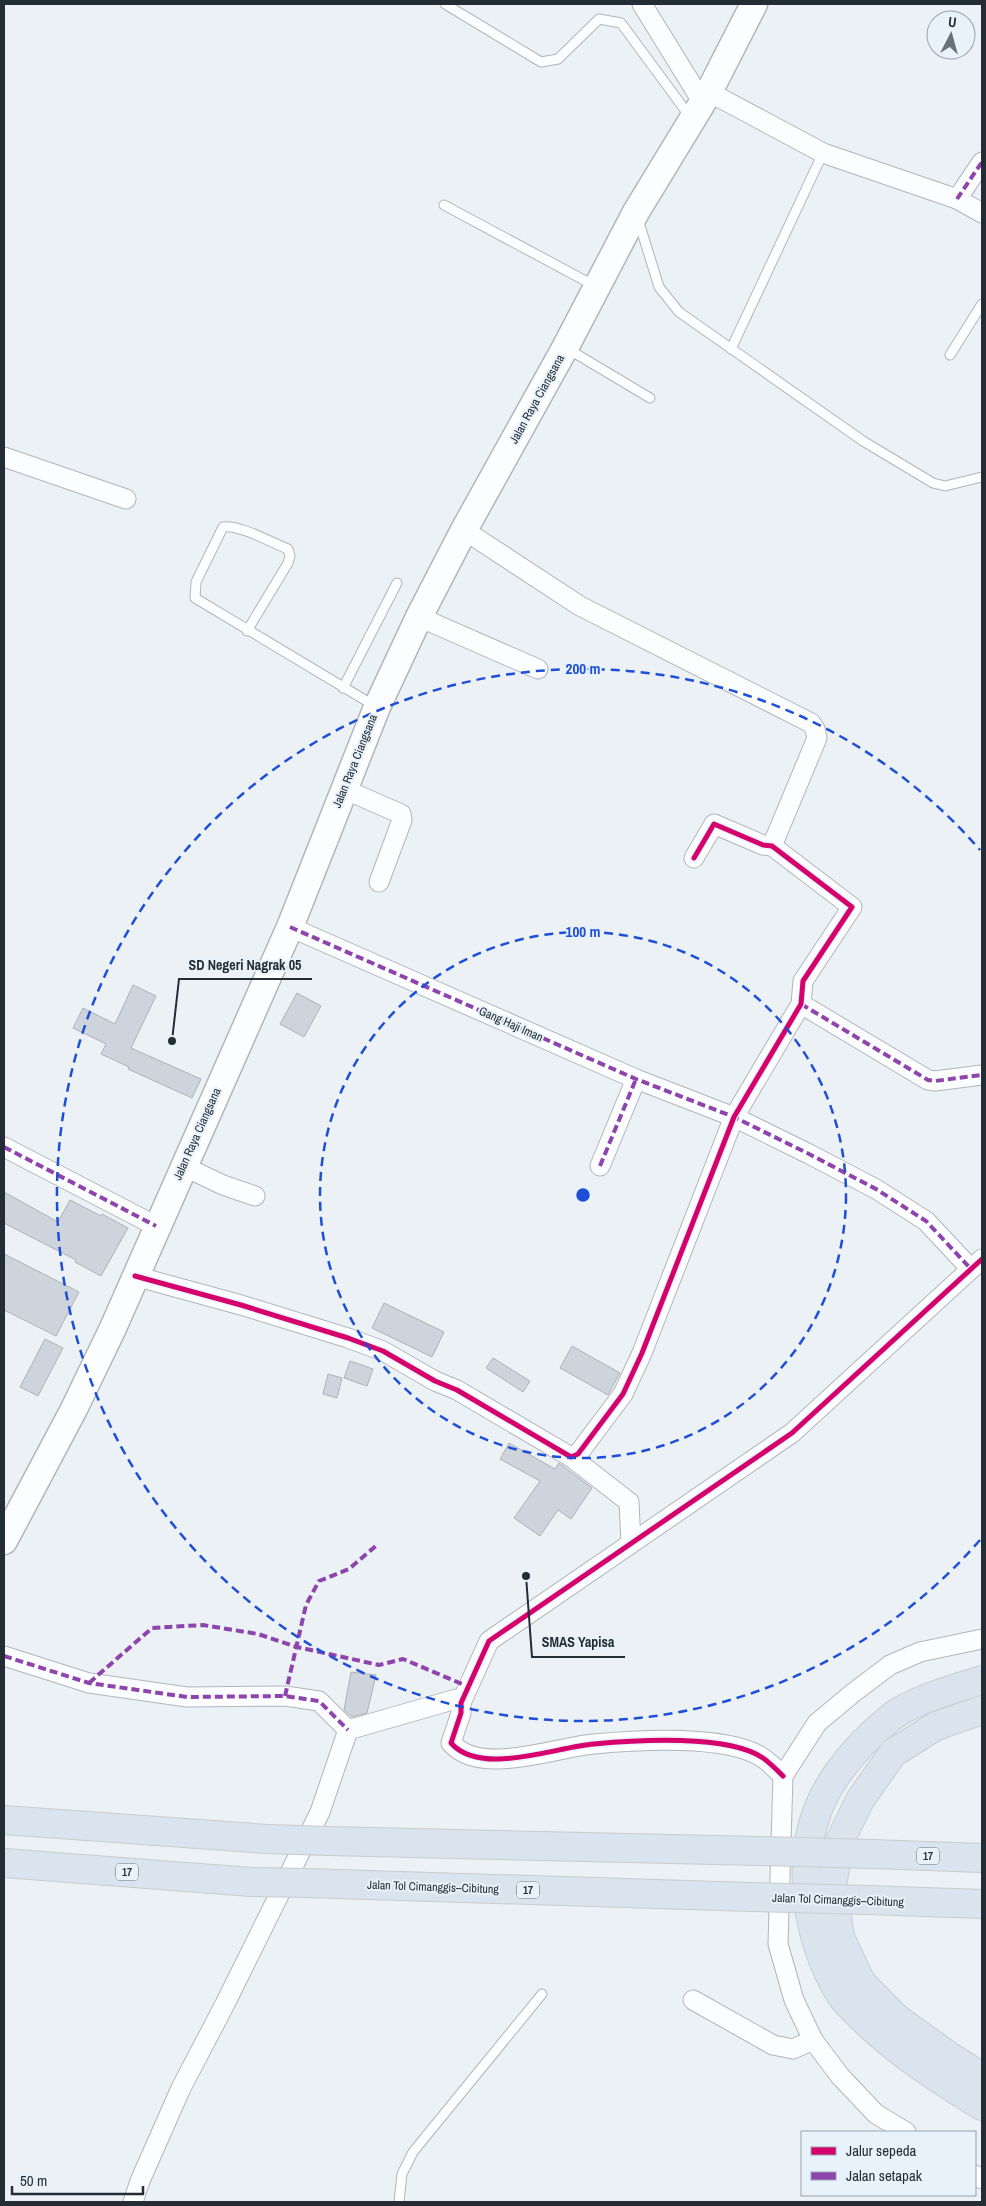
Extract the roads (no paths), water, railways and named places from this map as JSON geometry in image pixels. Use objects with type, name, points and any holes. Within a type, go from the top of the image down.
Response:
[{"type":"highway","points":[[982,1680],[940,1693],[896,1714],[856,1748],[824,1798],[810,1838],[807,1886],[816,1944],[840,1996],[880,2037],[935,2077],[982,2106]]},
{"type":"highway","points":[[982,1710],[936,1726],[893,1753],[860,1800],[840,1841],[832,1885],[840,1937],[861,1982],[896,2018],[948,2056],[982,2077]]},
{"type":"highway","name":"17","points":[[4,1820],[268,1840],[982,1858]]},
{"type":"highway","name":"Jalan Tol Cimanggis–Cibitung","points":[[4,1863],[251,1882],[868,1900],[982,1906]]},
{"type":"main road","name":"Jalan Raya Ciangsana","points":[[4,1541],[74,1409],[135,1276],[290,927],[377,707],[419,617],[464,530],[565,348],[636,212],[701,105],[754,4]]},
{"type":"street","points":[[642,4],[701,105],[823,153],[957,199],[982,213]]},
{"type":"street","points":[[957,199],[982,162]]},
{"type":"street","points":[[4,457],[126,499]]},
{"type":"street","points":[[464,530],[580,606],[811,723],[815,729],[816,738],[772,846]]},
{"type":"street","points":[[419,617],[538,669]]},
{"type":"street","points":[[344,789],[401,814],[402,820],[379,882]]},
{"type":"street","points":[[571,1456],[578,1454],[623,1394],[642,1353],[734,1117],[801,1004],[803,981],[852,907],[772,846],[763,846],[714,824],[694,858]]},
{"type":"street","name":"Gang Haji Iman","points":[[290,927],[636,1079],[734,1117],[876,1189],[926,1222],[977,1264]]},
{"type":"street","points":[[801,1004],[928,1080],[948,1080],[982,1074]]},
{"type":"street","points":[[600,1166],[636,1079]]},
{"type":"street","points":[[4,1148],[156,1226]]},
{"type":"street","points":[[183,1166],[224,1185],[255,1196]]},
{"type":"street","points":[[783,1776],[762,1757],[741,1749],[712,1742],[656,1741],[593,1744],[501,1759],[478,1759],[456,1749],[452,1743],[461,1713],[461,1703],[489,1641],[792,1433],[977,1264]]},
{"type":"street","points":[[135,1276],[241,1305],[348,1338],[382,1351],[457,1390],[571,1456],[629,1502],[632,1543]]},
{"type":"street","points":[[904,2131],[876,2114],[840,2076],[813,2040],[794,2000],[778,1944],[783,1776],[817,1723],[890,1665],[920,1652],[982,1639]]},
{"type":"street","points":[[4,1656],[89,1683],[187,1697],[285,1696],[319,1701],[348,1730]]},
{"type":"street","points":[[348,1730],[456,1700],[461,1703]]},
{"type":"street","points":[[133,2202],[140,2181],[181,2088],[225,2004],[320,1812],[348,1730]]},
{"type":"street","points":[[693,2000],[772,2045],[793,2049],[813,2040]]},
{"type":"lane","points":[[445,4],[542,62],[558,59],[599,19],[621,23],[701,105]]},
{"type":"lane","points":[[731,350],[823,153]]},
{"type":"lane","points":[[444,205],[597,287]]},
{"type":"lane","points":[[636,212],[659,287],[680,312],[731,350],[800,395],[863,441],[933,483],[945,486],[982,477]]},
{"type":"lane","points":[[950,355],[982,304]]},
{"type":"lane","points":[[565,348],[650,398]]},
{"type":"lane","points":[[247,630],[288,563],[289,552],[288,549],[244,531],[223,527],[196,582],[195,598],[247,630],[343,688],[377,707]]},
{"type":"lane","points":[[343,688],[396,583]]},
{"type":"lane","points":[[399,2202],[402,2174],[413,2152],[542,1994]]},
{"type":"place","name":"SD Negeri Nagrak 05","points":[[172,1041]]},
{"type":"place","name":"SMAS Yapisa","points":[[526,1576]]}]
